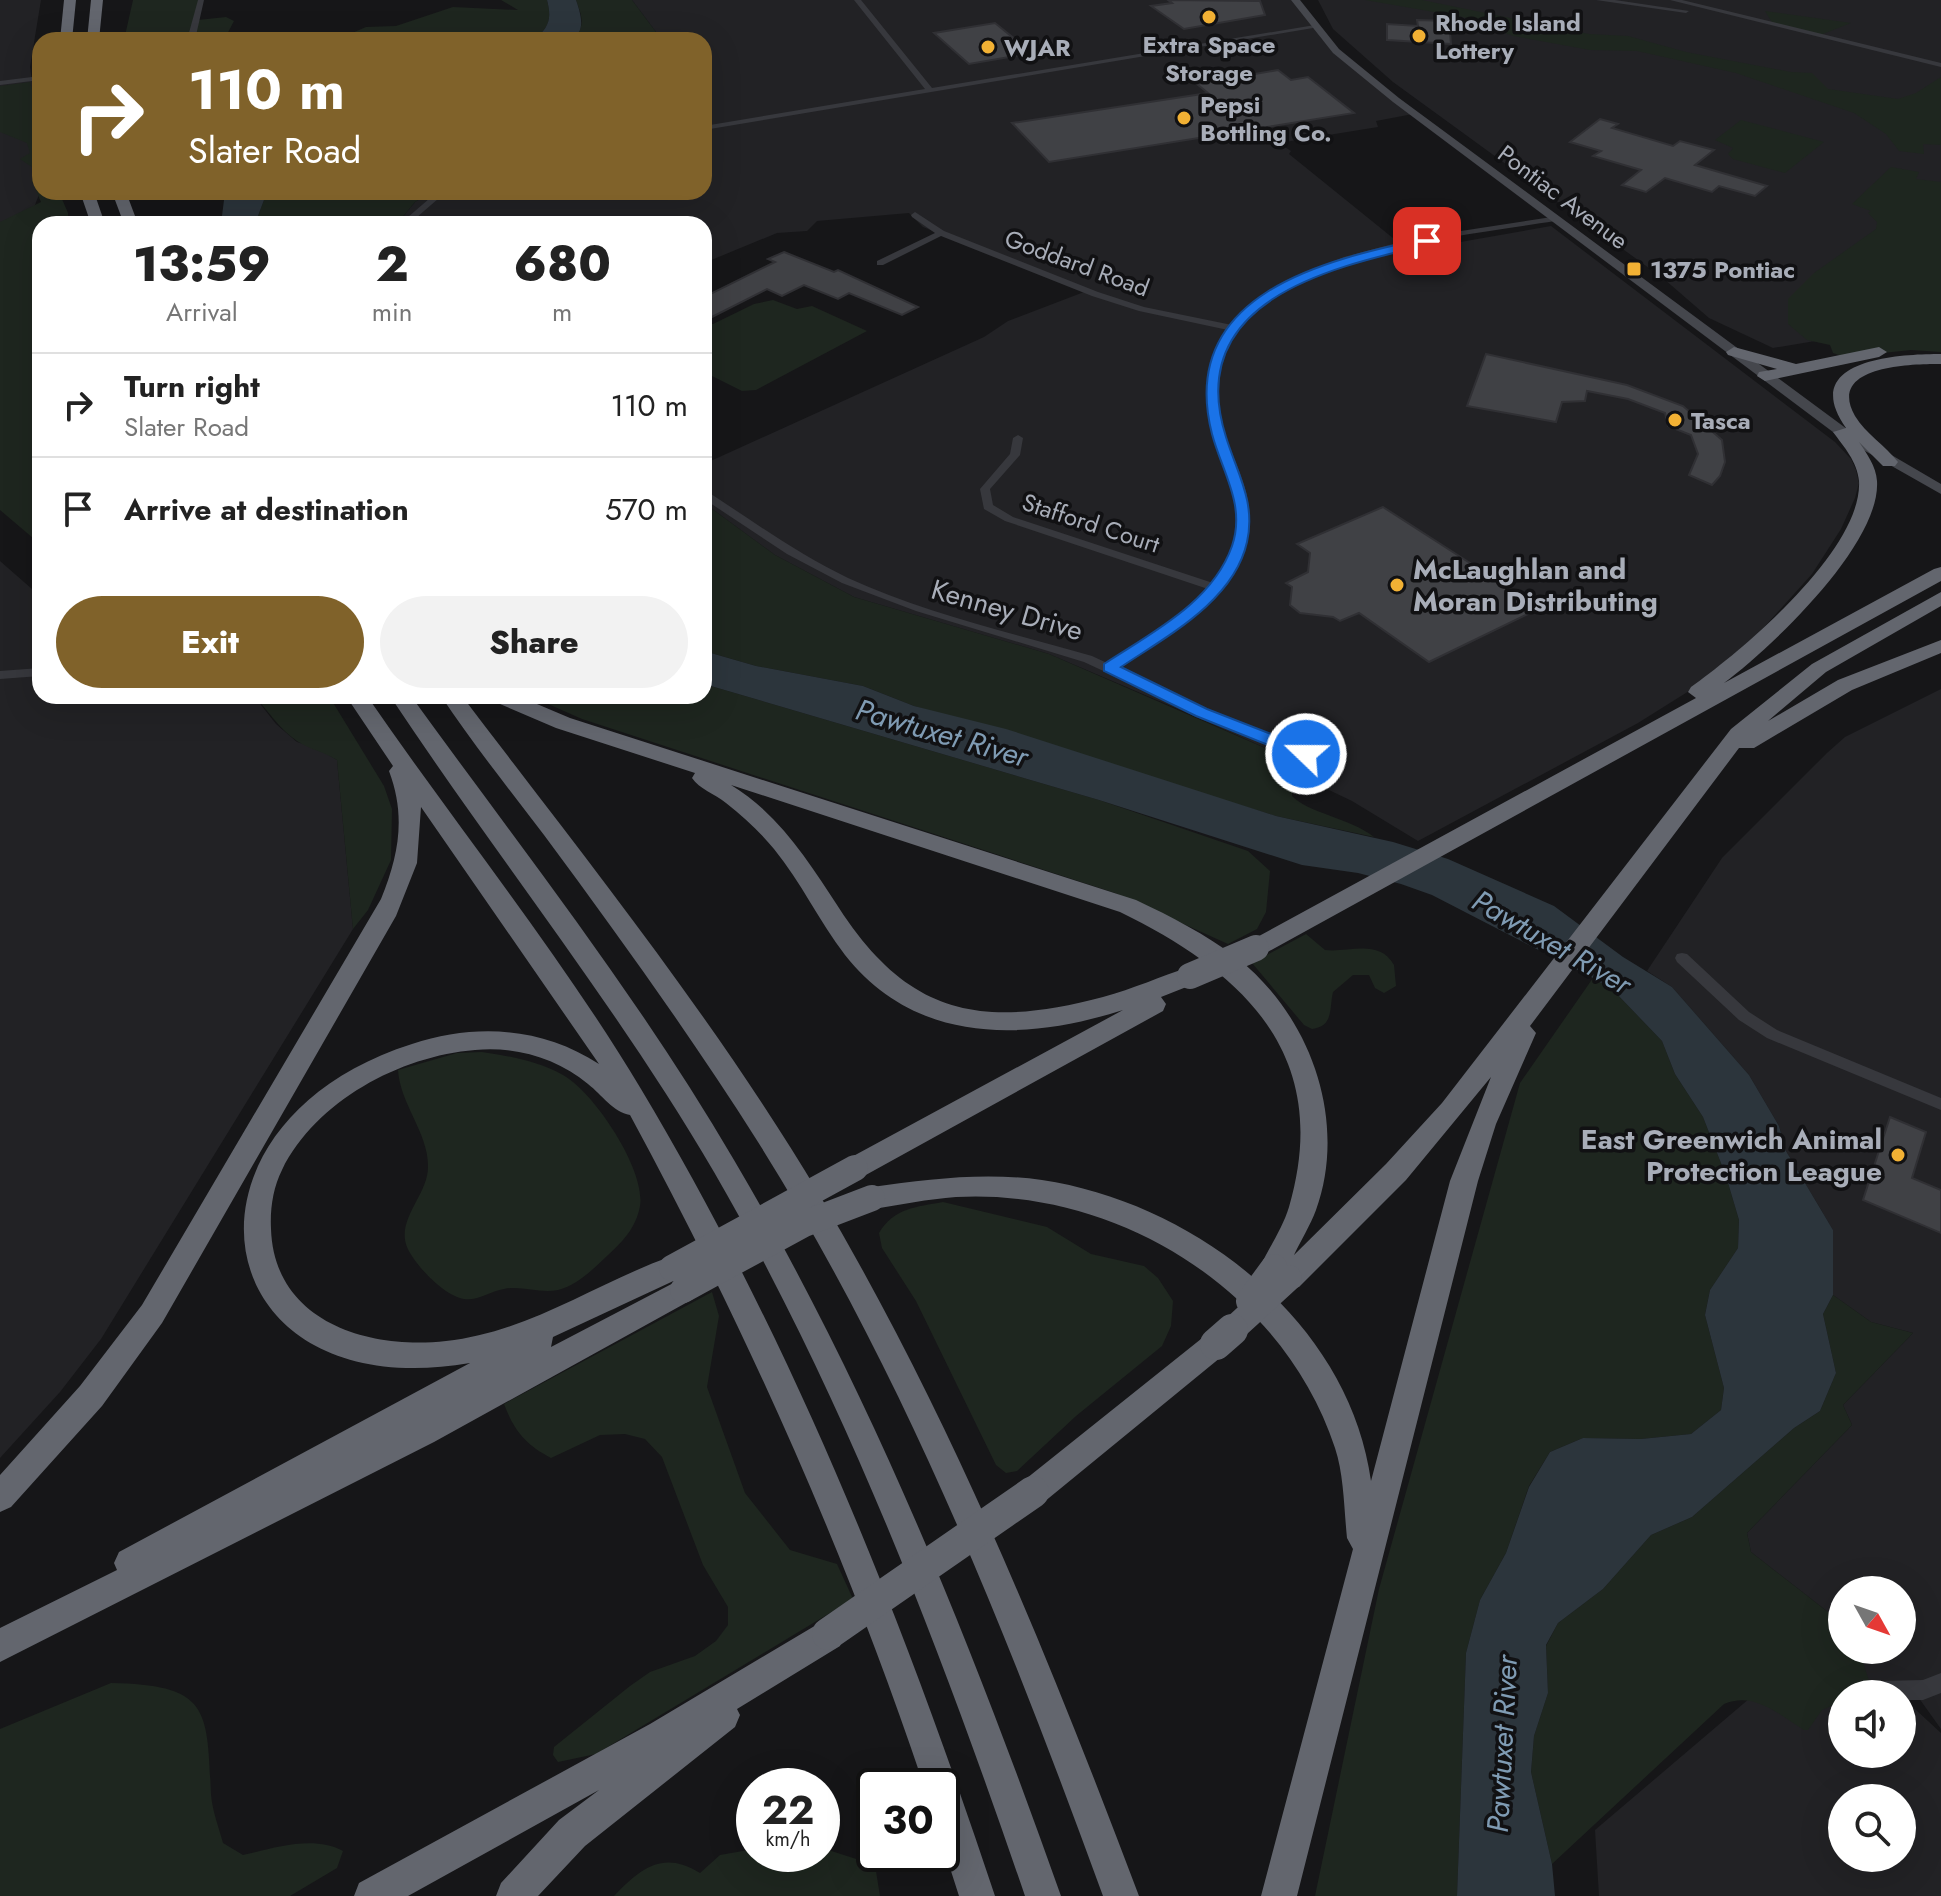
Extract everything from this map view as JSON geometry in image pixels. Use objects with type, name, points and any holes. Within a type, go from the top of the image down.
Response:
[{"type":"highway","points":[[67,32],[70,0]]},
{"type":"highway","points":[[94,32],[97,0]]},
{"type":"highway","points":[[1765,376],[1888,351],[1941,352]]},
{"type":"highway","points":[[1734,352],[1800,368]]},
{"type":"highway","points":[[1889,462],[1846,415],[1840,401],[1842,389],[1855,374],[1879,363],[1941,359]]},
{"type":"highway","points":[[1554,785],[1720,676],[1768,636],[1809,592],[1847,537],[1868,490],[1862,461],[1842,432]]},
{"type":"highway","points":[[0,1646],[423,1432],[855,1168],[1192,979],[1345,900],[1941,573]]},
{"type":"highway","points":[[514,1896],[572,1833],[828,1634],[1033,1492],[1216,1344],[1282,1273],[1418,1148],[1545,989],[1705,774],[1752,722],[1805,678],[1941,598]]},
{"type":"highway","points":[[1705,774],[1765,730],[1816,700],[1876,671],[1941,646]]},
{"type":"highway","points":[[361,704],[449,825],[609,1058],[679,1183],[744,1305],[811,1450],[894,1652],[934,1768]]},
{"type":"highway","points":[[406,704],[664,1071],[786,1278],[862,1432],[919,1560],[977,1706],[1043,1896]]},
{"type":"highway","points":[[457,704],[711,1048],[852,1277],[940,1452],[999,1584],[1062,1736],[1121,1896]]},
{"type":"highway","points":[[520,704],[691,772],[756,812],[791,850],[866,964],[892,986],[922,1003],[985,1020],[1040,1021],[1115,1006],[1192,979]]},
{"type":"highway","points":[[0,1497],[91,1396],[152,1314],[394,897],[407,860],[412,812],[406,784],[374,724]]},
{"type":"highway","points":[[595,734],[1128,906],[1180,930],[1216,955],[1248,982],[1275,1013],[1301,1060],[1314,1099],[1317,1141],[1312,1186],[1282,1273]]},
{"type":"highway","points":[[1279,1896],[1464,1181],[1493,1099],[1545,989]]},
{"type":"highway","points":[[679,1183],[622,1100],[593,1073],[563,1056],[529,1044],[467,1041],[414,1052],[380,1066],[347,1084],[317,1107],[292,1133],[273,1163],[260,1194],[256,1222],[261,1265],[272,1288],[292,1312],[331,1339],[385,1353],[432,1355],[483,1347],[677,1279],[872,1198],[919,1188],[1007,1186],[1108,1207],[1161,1230],[1234,1276],[1269,1308],[1306,1354],[1342,1421],[1353,1455],[1362,1507],[1357,1592]]},
{"type":"highway","points":[[0,1634],[677,1279]]},
{"type":"highway","points":[[372,1896],[563,1794],[828,1634]]},
{"type":"highway","points":[[960,1845],[975,1890]]},
{"type":"main road","name":"Pontiac Avenue","points":[[1295,0],[1315,27],[1352,65],[1842,432],[1941,490]]},
{"type":"street","points":[[193,32],[201,0]]},
{"type":"street","points":[[857,0],[930,90]]},
{"type":"street","points":[[1599,0],[1750,19]]},
{"type":"street","points":[[1673,0],[1941,65]]},
{"type":"street","points":[[712,127],[1315,27]]},
{"type":"street","points":[[0,83],[32,79]]},
{"type":"street","points":[[414,216],[432,200]]},
{"type":"street","name":"Goddard Road","points":[[915,215],[941,233],[1126,305],[1232,328]]},
{"type":"street","points":[[1110,667],[1188,615],[1216,588],[1229,569],[1243,531],[1238,485],[1218,435],[1212,403],[1216,358],[1232,328],[1281,287],[1352,258],[1555,218]]},
{"type":"street","points":[[880,263],[941,233]]},
{"type":"street","name":"Stafford Court","points":[[1018,438],[1015,455],[985,489],[985,501],[994,512],[1216,588]]},
{"type":"street","name":"Kenney Drive","points":[[712,499],[791,552],[846,581],[920,609],[1046,643],[1110,667],[1202,712],[1306,754]]},
{"type":"street","points":[[0,675],[32,673]]},
{"type":"street","points":[[1682,958],[1744,1016],[1772,1034],[1941,1104]]},
{"type":"street","points":[[1916,1690],[1941,1683]]},
{"type":"shaded area","points":[[0,0],[41,0],[36,32],[32,32],[30,67],[32,200],[37,200],[33,210],[0,223]]},
{"type":"shaded area","points":[[133,0],[199,0],[198,20],[226,17],[234,21],[228,32],[126,32]]},
{"type":"shaded area","points":[[501,0],[547,0],[549,18],[546,27],[542,32],[354,32],[366,27],[396,26],[453,7],[518,10]]},
{"type":"shaded area","points":[[576,0],[632,0],[656,32],[578,32],[581,17]]},
{"type":"shaded area","points":[[632,0],[1298,0],[1322,39],[1413,114],[1376,121],[1378,127],[1279,143],[1291,151],[1289,154],[1409,251],[1551,226],[1835,442],[1851,459],[1856,470],[1859,483],[1855,498],[1841,529],[1812,574],[1756,636],[1689,691],[1638,723],[1418,841],[1352,801],[1306,779],[1295,771],[1293,760],[1049,654],[854,597],[775,555],[712,509],[712,460],[984,337],[1008,321],[1084,292],[923,227],[909,213],[817,221],[807,231],[777,233],[712,260],[712,216],[404,216],[418,200],[712,200],[712,32],[656,32]]},
{"type":"shaded area","points":[[1318,0],[1941,0],[1941,336],[1887,329],[1773,348],[1709,318],[1664,279],[1393,82],[1333,29]]},
{"type":"shaded area","points":[[1365,0],[1422,0],[1589,34],[1628,36],[1686,52],[1791,72],[1812,73],[1828,89],[1898,99],[1916,93],[1941,77],[1941,145],[1923,144],[1924,154],[1899,151],[1886,134],[1854,113],[1736,73],[1637,51],[1590,50],[1513,36],[1463,17]]},
{"type":"shaded area","points":[[1765,11],[1851,23],[1818,36],[1773,24]]},
{"type":"shaded area","points":[[30,82],[32,167],[20,159],[30,153],[27,143],[0,132],[0,86]]},
{"type":"shaded area","points":[[1741,120],[1824,142],[1785,173],[1733,159],[1728,154],[1733,148],[1715,140]]},
{"type":"shaded area","points":[[1891,167],[1919,172],[1916,179],[1941,182],[1941,352],[1911,350],[1845,357],[1833,353],[1830,345],[1807,340],[1788,324],[1788,299],[1814,273],[1876,229],[1877,222],[1868,213],[1871,211],[1852,204]]},
{"type":"shaded area","points":[[62,200],[68,216],[32,216],[32,537],[0,510],[0,222],[41,202]]},
{"type":"shaded area","points":[[264,200],[418,200],[404,216],[258,216]]},
{"type":"shaded area","points":[[773,300],[797,309],[812,306],[867,331],[756,390],[742,391],[712,376],[712,324],[754,304]]},
{"type":"shaded area","points":[[712,509],[775,555],[854,597],[1049,654],[1293,760],[1292,796],[1308,807],[1374,837],[1276,816],[914,706],[863,686],[756,666],[712,653]]},
{"type":"shaded area","points":[[0,561],[32,589],[32,704],[260,704],[276,724],[297,742],[318,748],[337,760],[353,929],[101,1339],[60,1392],[0,1458]]},
{"type":"shaded area","points":[[712,686],[1099,800],[1248,851],[1270,871],[1266,912],[1257,929],[1228,944],[1115,893],[582,719],[548,704],[712,704]]},
{"type":"shaded area","points":[[1941,689],[1941,1729],[1916,1694],[1916,1680],[1828,1680],[1828,1768],[1916,1768],[1916,1710],[1941,1733],[1941,1896],[1599,1896],[1595,1830],[1828,1632],[1828,1664],[1916,1664],[1916,1576],[1828,1576],[1828,1612],[1751,1552],[1747,1533],[1852,1425],[1843,1405],[1913,1333],[1871,1322],[1833,1295],[1833,1230],[1786,1151],[1779,1126],[1749,1075],[1672,987],[1647,971],[1722,858],[1845,737]]},
{"type":"shaded area","points":[[261,704],[334,704],[384,786],[392,809],[391,860],[368,910],[353,929],[337,760],[302,744],[279,725]]},
{"type":"shaded area","points":[[1306,934],[1325,950],[1362,948],[1380,952],[1394,965],[1396,986],[1384,993],[1375,988],[1369,975],[1353,975],[1333,992],[1329,1016],[1324,1024],[1312,1029],[1304,1025],[1252,963]]},
{"type":"shaded area","points":[[1593,978],[1614,991],[1662,1041],[1675,1074],[1703,1117],[1726,1176],[1739,1220],[1738,1248],[1710,1290],[1705,1315],[1724,1388],[1721,1410],[1691,1434],[1641,1439],[1583,1438],[1550,1452],[1529,1486],[1506,1553],[1480,1600],[1466,1653],[1457,1896],[1315,1896],[1379,1589],[1520,1083]]},
{"type":"shaded area","points":[[482,1052],[534,1063],[563,1075],[575,1084],[603,1114],[635,1173],[640,1206],[632,1228],[596,1266],[565,1288],[551,1291],[511,1288],[474,1299],[456,1297],[431,1278],[407,1247],[406,1227],[427,1177],[428,1167],[424,1143],[404,1095],[398,1070],[457,1053]]},
{"type":"shaded area","points":[[943,1202],[1047,1227],[1091,1254],[1144,1266],[1158,1278],[1173,1301],[1171,1326],[1162,1346],[1076,1416],[1017,1471],[1006,1473],[996,1465],[916,1301],[882,1248],[879,1233],[892,1218],[906,1210]]},
{"type":"shaded area","points":[[712,1292],[719,1316],[707,1387],[745,1493],[790,1550],[837,1564],[853,1599],[596,1754],[558,1762],[553,1755],[554,1747],[630,1686],[650,1672],[695,1656],[716,1641],[728,1625],[728,1607],[703,1565],[662,1457],[645,1439],[625,1434],[600,1435],[551,1458],[522,1436],[504,1404]]},
{"type":"shaded area","points":[[1833,1295],[1871,1322],[1913,1333],[1843,1405],[1852,1425],[1747,1533],[1751,1552],[1828,1612],[1828,1664],[1864,1664],[1869,1680],[1828,1680],[1828,1707],[1822,1710],[1808,1730],[1756,1702],[1746,1700],[1724,1704],[1552,1864],[1531,1772],[1534,1736],[1548,1693],[1546,1646],[1558,1623],[1603,1589],[1651,1535],[1692,1517],[1794,1428],[1820,1411],[1836,1373],[1823,1314]]},
{"type":"shaded area","points":[[111,1683],[168,1689],[197,1707],[208,1741],[212,1800],[223,1843],[243,1855],[294,1844],[331,1846],[343,1851],[337,1868],[290,1896],[0,1896],[0,1729]]},
{"type":"shaded area","points":[[736,1852],[736,1872],[840,1872],[840,1854],[856,1859],[856,1872],[876,1872],[880,1896],[614,1896],[634,1877],[653,1865],[675,1863],[700,1873],[720,1855]]},
{"type":"water","points":[[547,0],[576,0],[580,14],[579,32],[542,32],[549,12]]},
{"type":"water","points":[[224,200],[264,200],[258,216],[222,216]]},
{"type":"water","name":"Pawtuxet River","points":[[712,653],[756,666],[863,686],[914,706],[1006,729],[1276,816],[1393,842],[1448,859],[1554,906],[1623,957],[1672,987],[1749,1075],[1779,1126],[1786,1151],[1833,1230],[1833,1295],[1823,1314],[1836,1373],[1820,1411],[1794,1428],[1692,1517],[1651,1535],[1603,1589],[1558,1623],[1546,1645],[1548,1693],[1534,1736],[1531,1772],[1552,1864],[1555,1896],[1457,1896],[1466,1653],[1480,1600],[1506,1553],[1529,1487],[1550,1452],[1583,1438],[1641,1439],[1691,1434],[1721,1410],[1724,1388],[1705,1315],[1710,1290],[1738,1248],[1739,1220],[1703,1117],[1675,1074],[1662,1041],[1614,991],[1593,978],[1432,895],[1358,873],[1302,865],[1099,800],[712,686]]},
{"type":"building","name":"Extra Space Storage","points":[[1168,0],[1260,1],[1265,15],[1184,29],[1151,6],[1172,3]]},
{"type":"building","name":"Rhode Island Lottery","points":[[1417,20],[1449,21],[1451,44],[1387,40],[1387,24],[1418,26]]},
{"type":"building","name":"WJAR","points":[[995,23],[1032,53],[969,64],[934,33]]},
{"type":"building","name":"Pepsi Bottling Co.","points":[[1278,70],[1291,80],[1308,77],[1354,113],[1049,162],[1012,123],[1208,93],[1197,84]]},
{"type":"building","points":[[1600,119],[1618,124],[1612,128],[1673,146],[1680,141],[1714,150],[1695,165],[1767,186],[1755,196],[1719,186],[1712,192],[1665,178],[1646,192],[1622,185],[1641,170],[1593,156],[1601,151],[1570,142]]},
{"type":"building","points":[[784,252],[834,272],[838,270],[918,307],[902,315],[849,293],[838,299],[804,285],[782,296],[767,289],[712,317],[712,293],[775,262],[768,259]]},
{"type":"building","name":"Tasca","points":[[1486,354],[1627,385],[1683,406],[1722,440],[1725,462],[1720,476],[1712,485],[1689,475],[1698,454],[1691,435],[1668,426],[1665,413],[1628,399],[1587,391],[1585,401],[1562,402],[1556,422],[1467,406]]},
{"type":"building","name":"McLaughlan and Moran Distributing","points":[[1383,507],[1538,609],[1429,662],[1359,613],[1340,621],[1333,617],[1300,613],[1290,605],[1292,587],[1286,583],[1308,572],[1310,553],[1297,544]]},
{"type":"building","name":"East Greenwich Animal Protection League","points":[[1890,1117],[1926,1132],[1912,1178],[1941,1190],[1941,1233],[1863,1200]]},
{"type":"place","name":"Extra Space Storage","points":[[1209,17]]},
{"type":"place","name":"Rhode Island Lottery","points":[[1419,36]]},
{"type":"place","name":"WJAR","points":[[988,47]]},
{"type":"place","name":"Pepsi Bottling Co.","points":[[1184,118]]},
{"type":"place","name":"1375 Pontiac","points":[[1634,269]]},
{"type":"place","name":"Tasca","points":[[1675,420]]},
{"type":"place","name":"McLaughlan and Moran Distributing","points":[[1397,585]]},
{"type":"place","name":"East Greenwich Animal Protection League","points":[[1898,1155]]},
{"type":"route","points":[[1306,754],[1202,712],[1110,667],[1173,626],[1204,600],[1229,569],[1240,544],[1243,516],[1238,485],[1218,435],[1211,388],[1216,358],[1232,328],[1264,298],[1304,275],[1352,258],[1427,241]]}]
